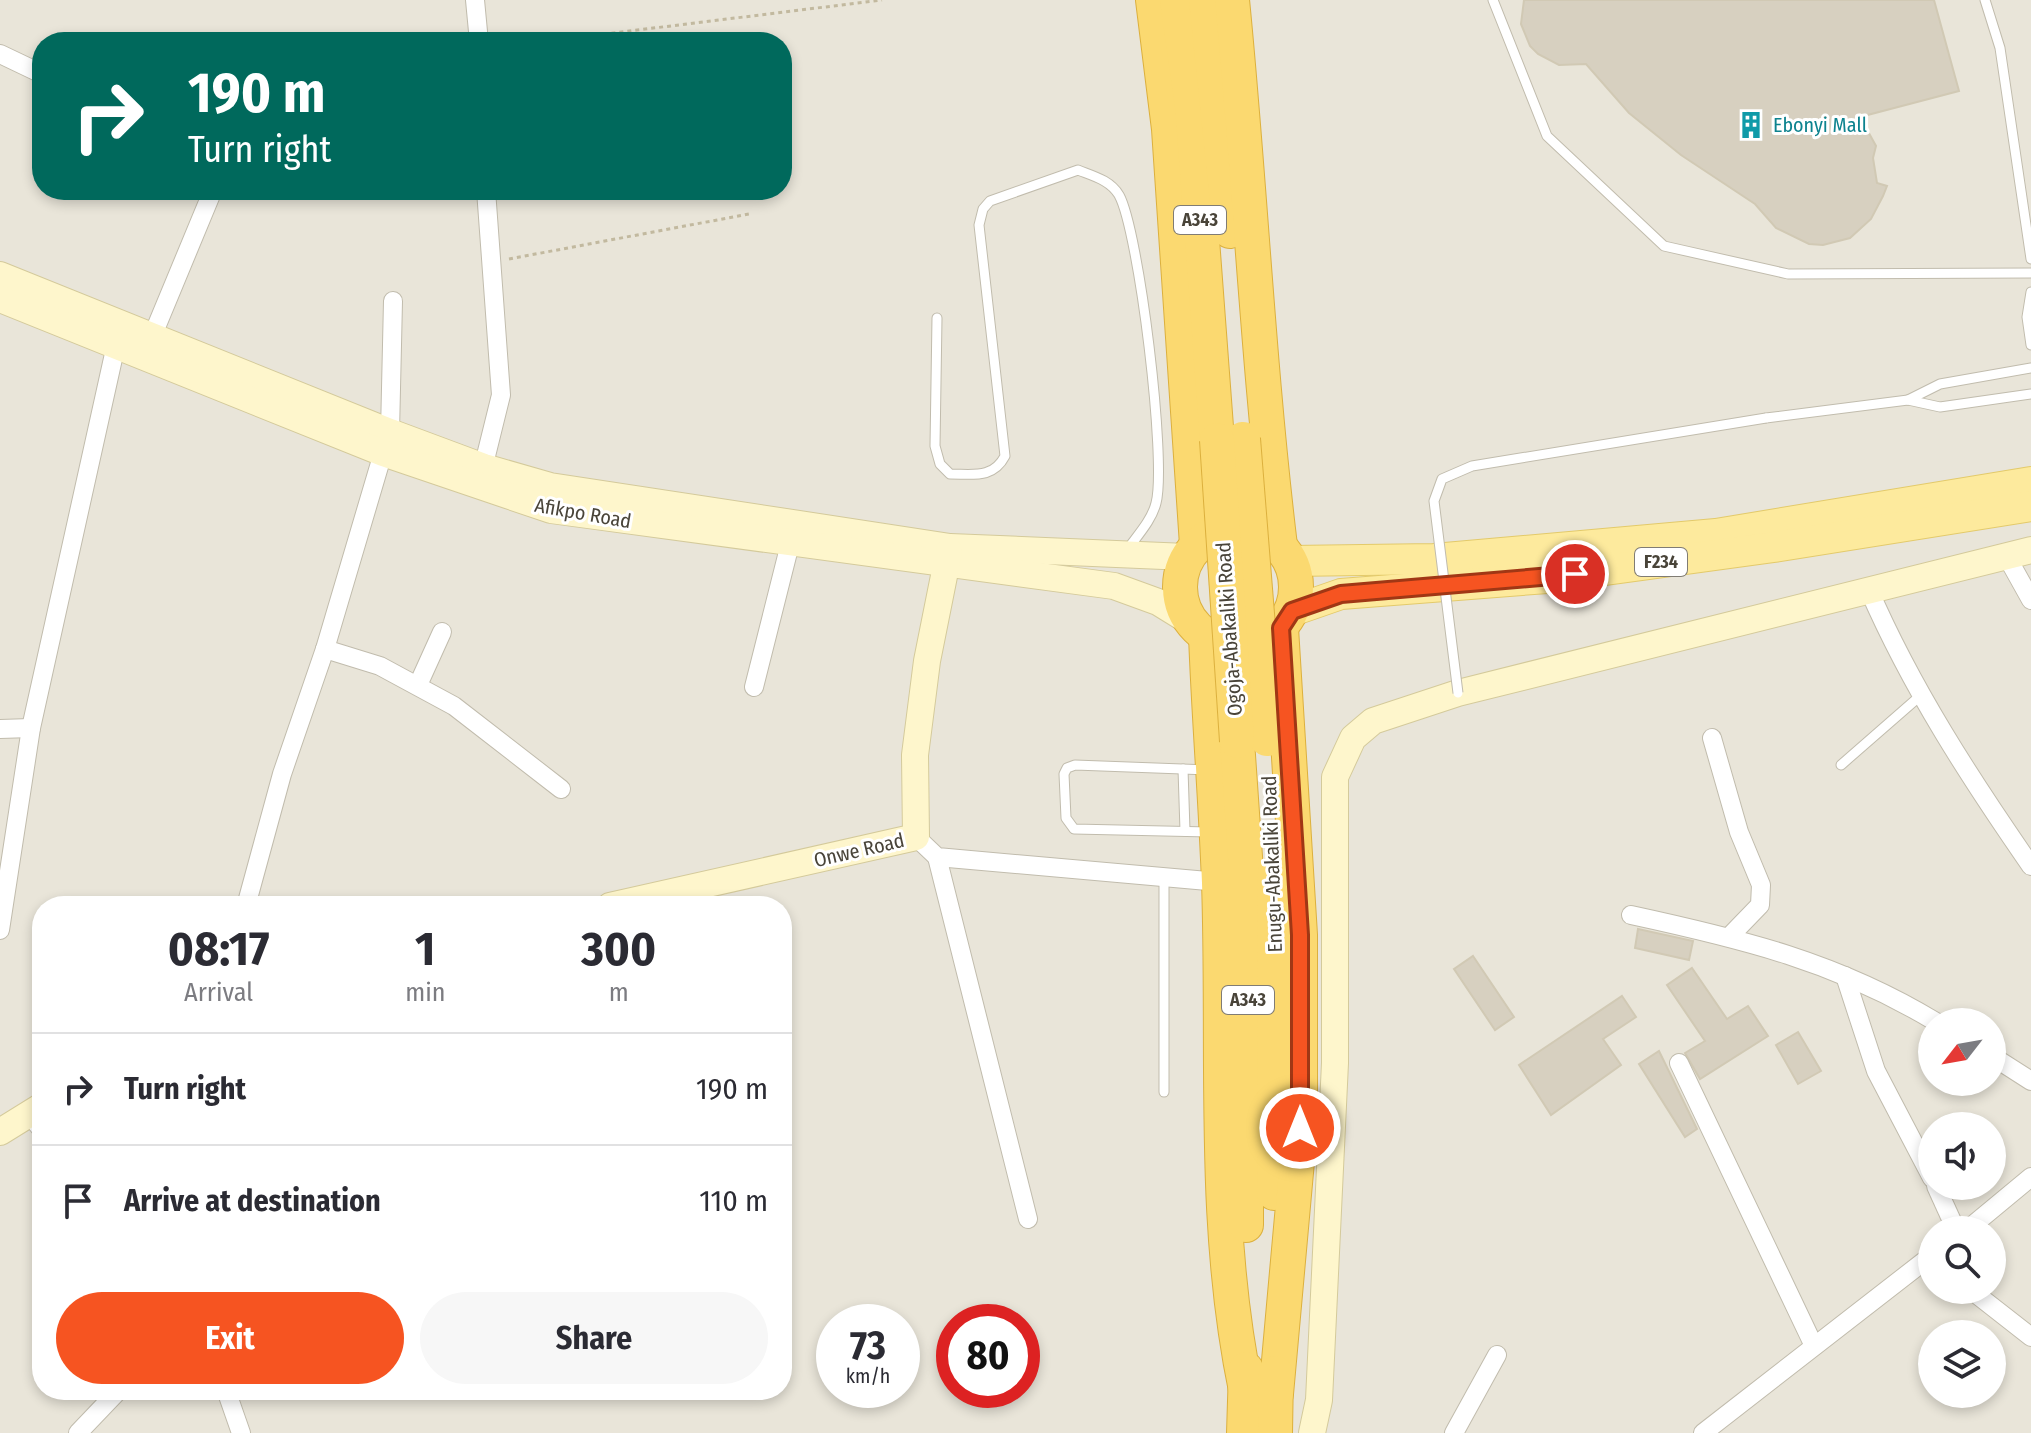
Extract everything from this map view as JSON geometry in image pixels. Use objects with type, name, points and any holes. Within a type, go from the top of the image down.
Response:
[{"type":"highway","points":[[1153,0],[1169,129],[1192,551],[1180,590],[1199,629],[1197,770],[1200,832],[1219,882],[1218,1118],[1233,1328],[1261,1392]]},
{"type":"highway","name":"Ogoja-Abakaliki Road","points":[[1177,0],[1230,440],[1252,740],[1246,886],[1246,1259]]},
{"type":"highway","name":"Ogoja-Abakaliki Road","points":[[1206,0],[1232,251],[1230,440]]},
{"type":"highway","points":[[1232,0],[1249,178],[1266,429],[1286,554],[1297,595],[1287,620],[1300,935],[1300,1128],[1261,1392]]},
{"type":"highway","points":[[1192,551],[1216,532],[1239,528],[1262,533],[1286,554]]},
{"type":"highway","points":[[1199,629],[1219,643],[1252,644],[1287,620]]},
{"type":"highway","name":"Enugu-Abakaliki Road","points":[[1244,1433],[1261,1392],[1275,872],[1252,740]]},
{"type":"highway","name":"Enugu-Abakaliki Road","points":[[1246,1259],[1261,1392],[1275,1433]]},
{"type":"main road","name":"Afikpo Road","points":[[0,275],[118,336],[152,337],[386,442]]},
{"type":"main road","name":"Afikpo Road","points":[[0,299],[118,336],[481,478],[551,510],[790,544],[948,557],[1123,556],[1192,551]]},
{"type":"main road","name":"Afikpo Road","points":[[481,478],[550,486],[1114,586],[1158,602],[1199,629]]},
{"type":"main road","name":"F234","points":[[1287,620],[1341,594],[2031,482]]},
{"type":"main road","name":"F234","points":[[1286,554],[1434,559],[1523,566],[1774,547],[2031,506]]},
{"type":"main road","points":[[1312,1433],[1319,1400],[1335,1063],[1335,777],[1353,738],[1373,721],[1458,693],[1679,635],[2019,553]]},
{"type":"main road","name":"Onwe Road","points":[[676,896],[916,837],[915,755],[927,661],[948,557]]},
{"type":"main road","points":[[0,1132],[32,1119]]},
{"type":"street","points":[[475,0],[478,32]]},
{"type":"street","points":[[0,54],[32,69]]},
{"type":"street","points":[[152,337],[209,200]]},
{"type":"street","points":[[481,478],[501,395],[487,200]]},
{"type":"street","points":[[249,896],[282,774],[325,649],[386,442],[393,301]]},
{"type":"street","points":[[0,930],[31,728],[118,336]]},
{"type":"street","points":[[754,687],[790,544]]},
{"type":"street","points":[[2019,553],[2031,600]]},
{"type":"street","points":[[1869,590],[1891,644],[1920,696],[2031,866]]},
{"type":"street","points":[[418,685],[442,632]]},
{"type":"street","points":[[325,649],[380,666],[454,706],[561,789]]},
{"type":"street","points":[[0,729],[31,728]]},
{"type":"street","points":[[1712,738],[1739,832],[1761,885],[1760,905],[1730,936]]},
{"type":"street","points":[[916,837],[937,857],[1028,1219]]},
{"type":"street","points":[[937,857],[994,860],[1164,880],[1219,882]]},
{"type":"street","points":[[1631,915],[1781,950],[1845,976],[1918,1013]]},
{"type":"street","points":[[1845,976],[1876,1071],[1918,1151]]},
{"type":"street","points":[[1679,1063],[1814,1346]]},
{"type":"street","points":[[2006,1065],[2031,1081]]},
{"type":"street","points":[[1984,1216],[2031,1177]]},
{"type":"street","points":[[1703,1433],[1918,1266]]},
{"type":"street","points":[[1989,1304],[2031,1337]]},
{"type":"street","points":[[1454,1433],[1497,1355]]},
{"type":"street","points":[[78,1433],[109,1400]]},
{"type":"street","points":[[229,1400],[241,1433]]},
{"type":"lane","points":[[1493,0],[1547,136],[1664,246],[1788,274],[2031,273]]},
{"type":"lane","points":[[1985,0],[2000,48],[2031,259]]},
{"type":"lane","points":[[937,318],[935,446],[940,464],[950,474],[987,474],[999,467],[1005,456],[979,225],[983,209],[990,201],[1078,170],[1106,181],[1118,194],[1132,228],[1159,444],[1156,504],[1123,556]]},
{"type":"lane","points":[[2031,292],[2027,317],[2031,345]]},
{"type":"lane","points":[[1458,693],[1434,501],[1442,479],[1472,466],[1766,418],[1908,400],[1940,384],[2031,368]]},
{"type":"lane","points":[[1908,400],[1940,407],[2031,394]]},
{"type":"lane","points":[[1841,765],[1920,696]]},
{"type":"lane","points":[[1197,770],[1067,768],[1064,774],[1066,818],[1074,829],[1200,832]]},
{"type":"lane","points":[[1164,880],[1164,1092]]},
{"type":"path","points":[[621,32],[882,0]]},
{"type":"path","points":[[493,262],[749,214]]},
{"type":"shaded area","points":[[0,0],[2031,0],[2031,1433],[0,1433]]},
{"type":"building","name":"Ebonyi Mall","points":[[1524,0],[1934,0],[1959,91],[1860,117],[1876,146],[1873,158],[1877,183],[1887,186],[1883,196],[1871,219],[1850,238],[1823,245],[1809,244],[1776,228],[1755,204],[1681,155],[1629,113],[1586,64],[1559,65],[1538,54],[1530,46],[1521,24]]},
{"type":"building","points":[[1638,929],[1693,941],[1689,960],[1635,948]]},
{"type":"building","points":[[1473,956],[1514,1017],[1495,1030],[1454,969]]},
{"type":"building","points":[[1692,968],[1727,1019],[1748,1006],[1768,1036],[1700,1079],[1685,1053],[1705,1041],[1667,985]]},
{"type":"building","points":[[1622,996],[1636,1017],[1603,1039],[1621,1065],[1551,1115],[1519,1065]]},
{"type":"building","points":[[1798,1032],[1821,1071],[1798,1084],[1776,1045]]},
{"type":"building","points":[[1659,1051],[1697,1129],[1685,1137],[1639,1064]]},
{"type":"place","name":"Ebonyi Mall","points":[[1751,125]]},
{"type":"route","points":[[1300,1128],[1300,935],[1281,628],[1292,611],[1341,594],[1575,574]]}]
